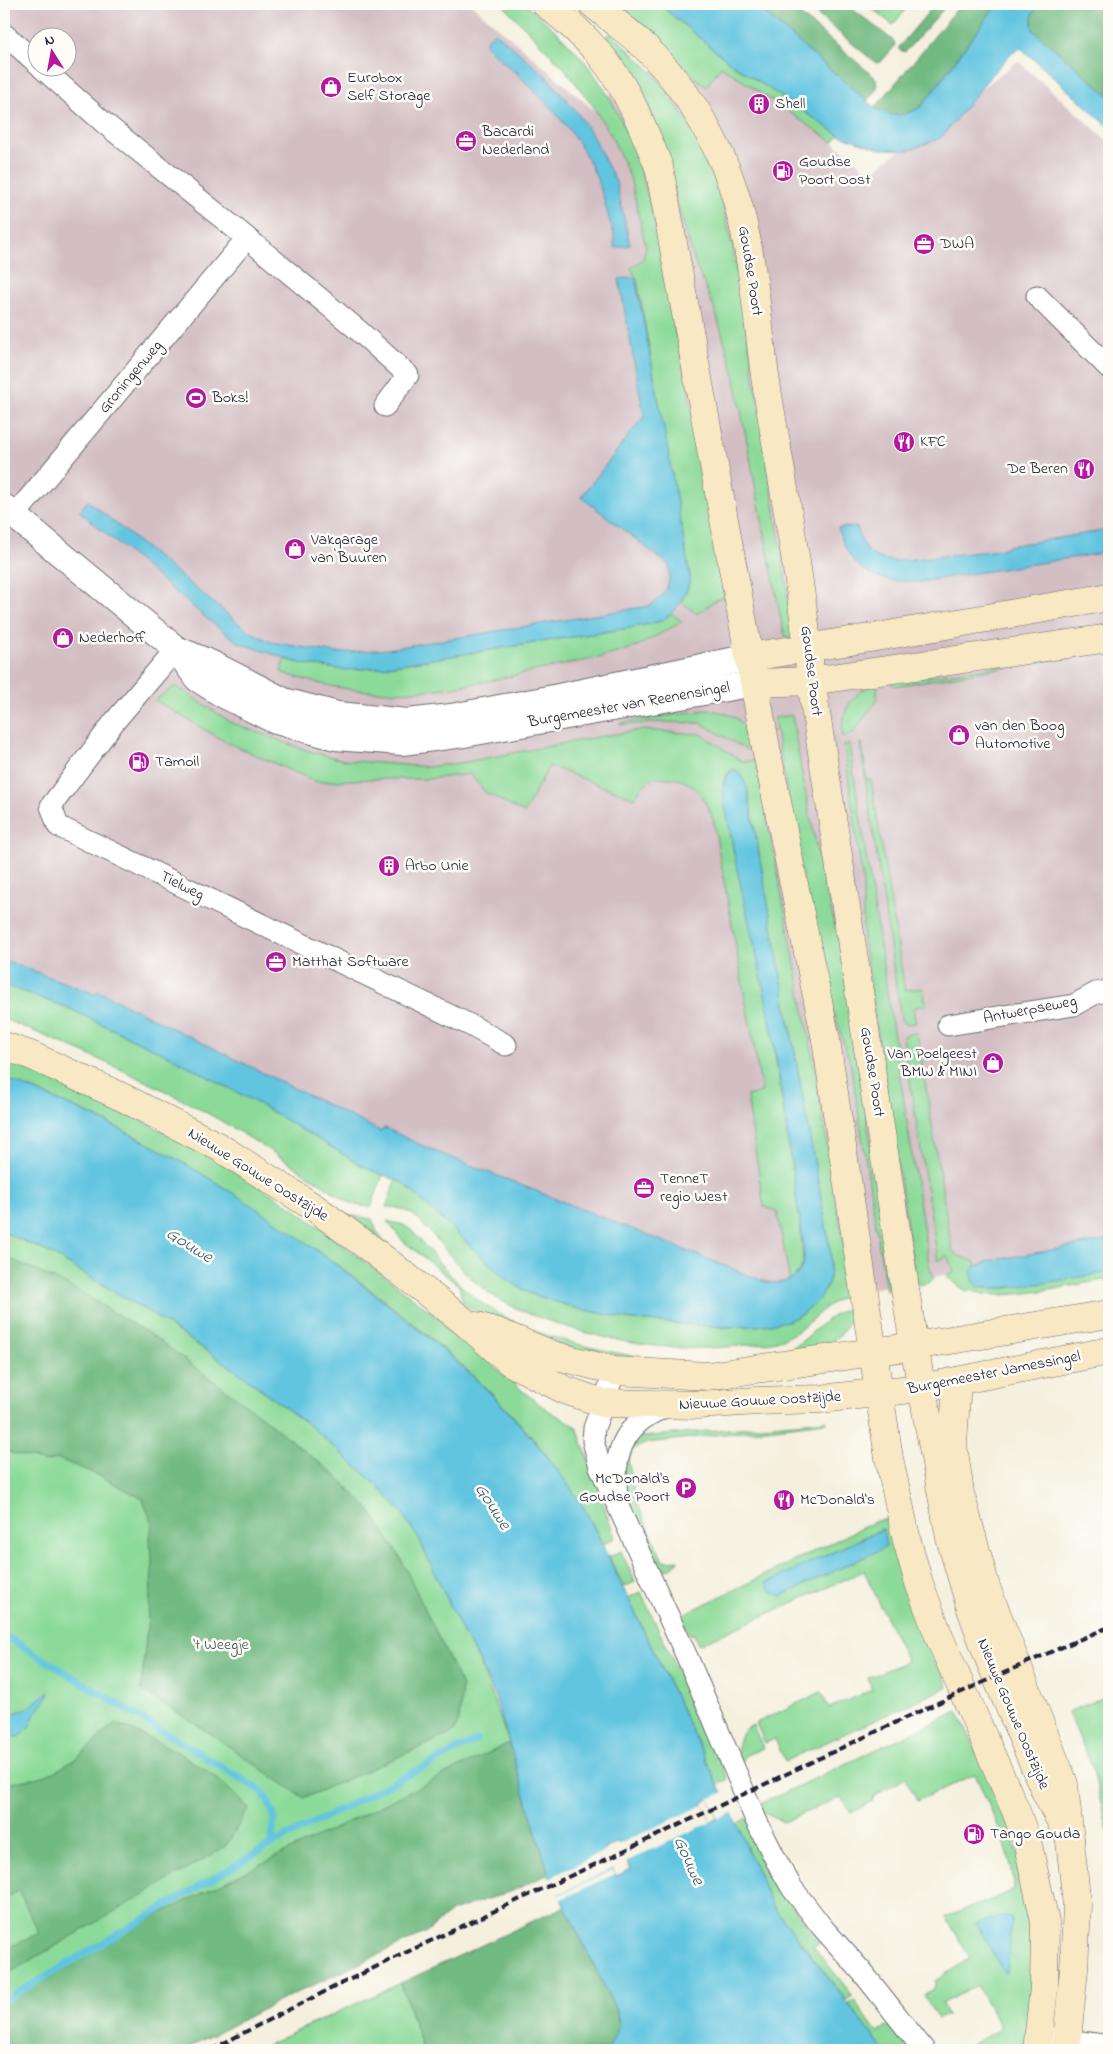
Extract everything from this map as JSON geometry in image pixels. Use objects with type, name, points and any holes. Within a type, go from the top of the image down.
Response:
[{"type":"main road","points":[[546,4],[598,52],[620,85],[641,123],[658,167],[769,763],[826,1040],[889,1458],[918,1583],[940,1639],[1016,1811],[1028,1845],[1045,1922],[1044,1988],[1038,2043]]},
{"type":"main road","name":"Goudse Poort","points":[[593,4],[644,47],[677,85],[702,120],[736,191],[747,244],[764,370],[808,648],[811,681],[922,1388]]},
{"type":"main road","name":"Burgemeester van Reenensingel","points":[[750,657],[1109,596]]},
{"type":"main road","name":"Burgemeester van Reenensingel","points":[[755,683],[811,681],[1109,638]]},
{"type":"main road","name":"Nieuwe Gouwe Oostzijde","points":[[4,1046],[30,1055],[122,1097],[220,1147],[315,1208],[371,1249],[466,1323],[510,1362],[565,1390],[604,1403],[671,1405],[820,1400],[879,1393]]},
{"type":"main road","points":[[914,1346],[1109,1314]]},
{"type":"main road","name":"Nieuwe Gouwe Oostzijde","points":[[466,1323],[497,1332],[554,1355],[615,1371],[708,1376],[914,1346]]},
{"type":"main road","name":"Burgemeester Jamessingel","points":[[879,1393],[922,1388],[1109,1351]]},
{"type":"main road","points":[[957,1381],[953,1445],[960,1493],[986,1587],[1064,1784],[1070,1839]]},
{"type":"main road","name":"Nieuwe Gouwe Oostzijde","points":[[922,1388],[950,1538],[972,1612],[990,1661],[1046,1793],[1070,1839],[1078,1906],[1067,2045]]},
{"type":"street","points":[[4,34],[28,55]]},
{"type":"street","points":[[53,78],[103,122],[247,238],[408,374],[385,406]]},
{"type":"street","name":"Groningenweg","points":[[9,512],[247,238]]},
{"type":"street","points":[[1037,296],[1109,368]]},
{"type":"street","name":"Burgemeester van Reenensingel","points":[[9,512],[176,648],[284,701],[338,715],[407,722],[451,717],[550,699],[750,657]]},
{"type":"street","name":"Burgemeester van Reenensingel","points":[[176,648],[198,680],[276,721],[335,737],[402,742],[464,734],[755,683]]},
{"type":"street","name":"Tielweg","points":[[176,648],[114,722],[51,806],[58,826],[472,1026],[506,1046]]},
{"type":"street","name":"Antwerpseweg","points":[[948,1025],[1074,1005],[1096,993],[1109,991]]},
{"type":"street","name":"Nieuwe Gouwe Oostzijde","points":[[615,1371],[594,1428],[593,1441],[605,1479],[618,1502],[628,1529],[688,1658],[756,1820],[792,1888],[822,1927],[864,1973],[924,2050]]},
{"type":"street","name":"Nieuwe Gouwe Oostzijde","points":[[618,1502],[615,1476],[616,1467],[619,1451],[631,1429],[651,1412],[671,1405]]},
{"type":"street","points":[[1038,2043],[1109,2046]]},
{"type":"shaded area","points":[[4,4],[471,4],[595,111],[620,85],[674,60],[721,66],[833,142],[870,173],[1018,61],[1109,142],[1109,1255],[966,1271],[819,1299],[790,1282],[779,1284],[766,1282],[430,1149],[385,1128],[380,1131],[98,991],[95,994],[4,960]]},
{"type":"green space","points":[[502,4],[525,4],[543,19],[585,62],[611,101],[627,132],[639,165],[657,233],[728,597],[717,599],[697,614],[681,602],[688,587],[690,576],[637,280],[631,268],[643,259],[646,248],[630,177],[612,137],[593,106],[564,68]]},
{"type":"green space","points":[[613,4],[659,4],[729,62],[839,135],[833,142],[721,66],[706,87]]},
{"type":"green space","points":[[754,4],[787,4],[876,78],[877,88],[867,101]]},
{"type":"green space","points":[[804,4],[846,4],[894,41],[895,46],[881,62],[876,63]]},
{"type":"green space","points":[[866,4],[910,4],[893,25]]},
{"type":"green space","points":[[935,4],[948,4],[905,52],[899,50],[899,47]]},
{"type":"green space","points":[[961,4],[997,4],[922,106],[916,110],[898,115],[875,108]]},
{"type":"green space","points":[[1040,4],[1109,4],[1109,96],[1033,30],[1032,16]]},
{"type":"green space","points":[[611,33],[649,69],[665,88],[699,140],[719,188],[743,305],[794,633],[791,640],[785,636],[781,620],[734,374],[715,310],[695,263],[648,105],[603,39]]},
{"type":"green space","points":[[671,613],[682,622],[635,647],[623,651],[502,678],[439,689],[377,691],[346,689],[281,672],[284,659],[329,668],[375,668],[629,628],[658,622]]},
{"type":"green space","points":[[1094,653],[894,686],[889,682]]},
{"type":"green space","points":[[878,683],[876,702],[853,733],[843,737],[843,719],[850,703],[862,690]]},
{"type":"green space","points":[[176,686],[232,723],[309,751],[344,760],[427,767],[466,762],[640,730],[701,734],[742,761],[756,761],[813,1057],[852,1295],[842,1298],[825,1308],[793,1334],[783,1339],[760,1344],[696,1348],[648,1345],[624,1341],[576,1330],[508,1305],[485,1290],[470,1277],[414,1216],[400,1209],[386,1207],[396,1180],[403,1183],[506,1279],[529,1293],[575,1308],[633,1320],[722,1327],[756,1326],[802,1314],[825,1290],[831,1254],[747,787],[740,773],[734,769],[727,774],[723,783],[732,842],[769,1013],[800,1222],[803,1263],[799,1272],[790,1282],[777,1211],[764,1207],[747,1096],[762,1092],[713,819],[706,803],[697,790],[677,779],[657,778],[644,785],[634,798],[549,766],[524,813],[486,793],[470,774],[428,779],[371,779],[317,782],[224,741],[155,700]]},
{"type":"green space","points":[[705,710],[724,713],[738,720],[748,732],[755,750],[747,750],[701,723],[662,722],[621,725],[620,723]]},
{"type":"green space","points":[[792,715],[826,891],[841,949],[893,1289],[886,1290],[851,1066],[816,956],[774,718]]},
{"type":"green space","points":[[860,743],[862,743],[867,780],[871,780],[905,990],[923,988],[926,1005],[913,1008],[916,1023],[904,1024],[901,1019]]},
{"type":"green space","points":[[849,744],[929,1265],[934,1278],[929,1283],[919,1285],[916,1283],[863,939],[863,884],[844,745]]},
{"type":"green space","points":[[4,985],[66,1007],[173,1058],[257,1103],[368,1169],[383,1175],[371,1207],[356,1205],[347,1201],[251,1139],[166,1091],[4,1019]]},
{"type":"green space","points":[[917,1032],[952,1250],[959,1256],[976,1262],[977,1266],[974,1267],[981,1288],[1008,1288],[1109,1272],[1109,1279],[1038,1292],[998,1295],[982,1294],[970,1290],[967,1292],[946,1276],[954,1271],[947,1256],[938,1261],[903,1036]]},
{"type":"green space","points":[[4,1057],[88,1094],[212,1156],[298,1211],[425,1307],[524,1392],[546,1409],[577,1427],[615,1538],[603,1544],[582,1506],[557,1470],[531,1436],[502,1404],[472,1374],[372,1291],[258,1210],[169,1155],[89,1114],[4,1078]]},
{"type":"green space","points":[[343,1214],[372,1219],[377,1232],[393,1250]]},
{"type":"green space","points":[[387,1221],[404,1225],[412,1231],[466,1291],[516,1323],[587,1347],[659,1361],[605,1359],[505,1327],[463,1304],[459,1286],[402,1240]]},
{"type":"green space","name":"'t Weegje","points":[[4,1232],[50,1253],[150,1313],[237,1371],[310,1426],[377,1485],[402,1513],[419,1539],[464,1635],[479,1660],[509,1743],[4,2008]]},
{"type":"green space","points":[[4,1256],[72,1287],[153,1336],[256,1412],[337,1477],[368,1508],[399,1555],[462,1686],[459,1721],[453,1733],[304,1798],[202,1728],[141,1690],[153,1562],[149,1543],[152,1524],[143,1499],[98,1475],[58,1459],[45,1462],[4,1451]]},
{"type":"green space","points":[[850,1308],[853,1309],[849,1321],[838,1337],[812,1349],[790,1353],[790,1349],[833,1315]]},
{"type":"green space","points":[[826,1420],[826,1422],[647,1443],[633,1449],[628,1460],[637,1503],[663,1561],[678,1560],[672,1567],[666,1570],[663,1570],[656,1564],[627,1504],[621,1479],[630,1438]]},
{"type":"green space","points":[[891,1519],[948,1687],[785,1761],[775,1739],[765,1743],[756,1723],[821,1692],[829,1708],[872,1690],[868,1678],[907,1661],[864,1571],[698,1645],[694,1634],[690,1635],[680,1616],[876,1521]],"holes":[[[882,1529],[770,1590],[767,1583]]]},
{"type":"green space","points":[[621,1551],[635,1582],[624,1587],[609,1557]]},
{"type":"green space","points":[[641,1592],[728,1779],[718,1785],[628,1598]]},
{"type":"green space","points":[[1109,1695],[1109,1750],[1107,1754],[1109,1762],[1109,1835],[1092,1767],[1068,1712]]},
{"type":"green space","points":[[958,1711],[1007,1817],[1033,1909],[1030,2050],[969,2050],[971,2045],[1001,2028],[977,1985],[942,2004],[947,2015],[938,2019],[924,1995],[935,1987],[935,1981],[970,1958],[946,1917],[1014,1890],[1010,1860],[1005,1845],[975,1774],[917,1801],[906,1778],[874,1796],[873,1801],[851,1813],[841,1797],[784,1822],[764,1813],[760,1804]]},
{"type":"green space","points":[[115,1723],[176,1751],[216,1778],[249,1808],[225,1847],[4,1976],[4,1950],[39,1933],[19,1891],[4,1899],[4,1783],[31,1779],[58,1770],[88,1748]]},
{"type":"green space","points":[[753,1725],[763,1748],[744,1756],[740,1766],[738,1742],[743,1732]]},
{"type":"green space","points":[[509,1743],[549,1874],[510,1892],[452,1911],[425,1933],[269,2006],[184,2050],[4,2050],[4,2002],[135,1926]]},
{"type":"green space","points":[[746,1818],[792,1906],[818,1940],[819,1943],[813,1946],[853,1996],[846,2000],[772,1905],[737,1824]]},
{"type":"green space","points":[[565,1906],[617,2012],[619,2025],[608,2050],[423,2050],[401,1983]]},
{"type":"green space","points":[[401,1983],[423,2050],[256,2050]]},
{"type":"green space","points":[[854,2000],[877,2032],[888,2026],[893,2029],[908,2050],[884,2050],[849,2004]]},
{"type":"water","points":[[659,4],[754,4],[875,108],[898,115],[916,110],[922,106],[997,4],[1040,4],[1032,16],[1033,30],[1109,96],[1109,127],[1021,48],[1012,53],[993,73],[941,138],[909,150],[880,149],[839,135],[729,62]]},
{"type":"water","points":[[495,32],[546,76],[576,111],[591,133],[616,182],[630,245],[615,248],[614,234],[596,175],[568,128],[544,100],[517,74],[518,72],[513,71],[486,46],[486,40]]},
{"type":"water","points":[[635,277],[690,576],[687,590],[680,604],[664,619],[657,622],[375,668],[345,670],[303,664],[239,643],[206,618],[79,511],[88,501],[247,630],[271,642],[337,653],[388,649],[649,606],[660,598],[666,589],[669,578],[669,565],[581,497],[644,416],[619,279]]},
{"type":"water","points":[[857,527],[862,542],[869,552],[874,556],[895,561],[999,550],[1008,546],[1109,530],[1109,552],[919,582],[903,582],[877,577],[858,565],[843,543],[838,528]]},
{"type":"water","points":[[734,769],[740,773],[747,787],[831,1254],[829,1281],[825,1290],[819,1299],[802,1314],[788,1321],[757,1326],[722,1327],[633,1320],[575,1308],[529,1293],[506,1279],[403,1183],[368,1169],[257,1103],[173,1058],[66,1007],[4,985],[4,960],[95,994],[98,991],[380,1131],[385,1128],[430,1149],[766,1282],[778,1283],[788,1281],[797,1275],[803,1265],[802,1238],[769,1014],[738,873],[725,803],[725,780]]},
{"type":"water","name":"Gouwe","points":[[4,1078],[72,1106],[122,1130],[168,1154],[227,1189],[341,1268],[430,1339],[487,1390],[539,1447],[586,1511],[737,1824],[772,1905],[884,2050],[608,2050],[619,2025],[617,2012],[549,1874],[495,1697],[479,1660],[464,1635],[419,1539],[402,1513],[377,1485],[310,1426],[237,1371],[150,1313],[50,1253],[4,1232]],"holes":[[[709,1799],[718,1818],[711,1822],[702,1803]],[[618,1842],[631,1869],[616,1876],[604,1849]]]},
{"type":"water","points":[[1109,1240],[1109,1272],[1019,1286],[985,1288],[976,1285],[971,1272],[974,1267],[989,1261]]},
{"type":"water","points":[[883,1529],[886,1547],[781,1596],[770,1590],[766,1583]]},
{"type":"water","points":[[49,1691],[48,1697],[34,1715],[31,1724],[20,1737],[4,1736],[5,1727],[12,1714],[28,1708]]},
{"type":"water","points":[[1006,1916],[1012,1918],[1007,1973],[1004,1973],[976,1923]]},
{"type":"pier","points":[[724,1792],[734,1812],[719,1819],[709,1799]]},
{"type":"pier","points":[[703,1805],[711,1822],[625,1862],[617,1845]]},
{"type":"pier","points":[[607,1850],[615,1867],[557,1895],[549,1878]]},
{"type":"pier","points":[[613,1870],[615,1874],[559,1900],[557,1896]]},
{"type":"waterway","points":[[4,1635],[263,1792],[274,1815],[272,1844],[4,2001]]},
{"type":"waterway","points":[[272,1844],[477,1740]]},
{"type":"railway","points":[[211,2050],[318,1995],[428,1942],[935,1704],[1109,1627]]},
{"type":"place","name":"Eurobox Self Storage","points":[[331,87]]},
{"type":"place","name":"Shell","points":[[759,104]]},
{"type":"place","name":"Bacardi Nederland","points":[[466,141]]},
{"type":"place","name":"Goudse Poort Oost","points":[[783,171]]},
{"type":"place","name":"DWA","points":[[924,244]]},
{"type":"place","name":"Boks!","points":[[196,398]]},
{"type":"place","name":"KFC","points":[[904,442]]},
{"type":"place","name":"De Beren","points":[[1084,469]]},
{"type":"place","name":"Vakgarage van Buuren","points":[[295,549]]},
{"type":"place","name":"Nederhoff","points":[[63,638]]},
{"type":"place","name":"van den Boog Automotive","points":[[959,735]]},
{"type":"place","name":"Tamoil","points":[[139,762]]},
{"type":"place","name":"Arbo Unie","points":[[389,866]]},
{"type":"place","name":"Matthat Software","points":[[276,962]]},
{"type":"place","name":"Van Poelgeest BMW & MINI","points":[[993,1063]]},
{"type":"place","name":"TenneT regio West","points":[[644,1188]]},
{"type":"place","name":"McDonald's Goudse Poort","points":[[686,1488]]},
{"type":"place","name":"McDonald's","points":[[784,1500]]},
{"type":"place","name":"Tango Gouda","points":[[974,1834]]}]
